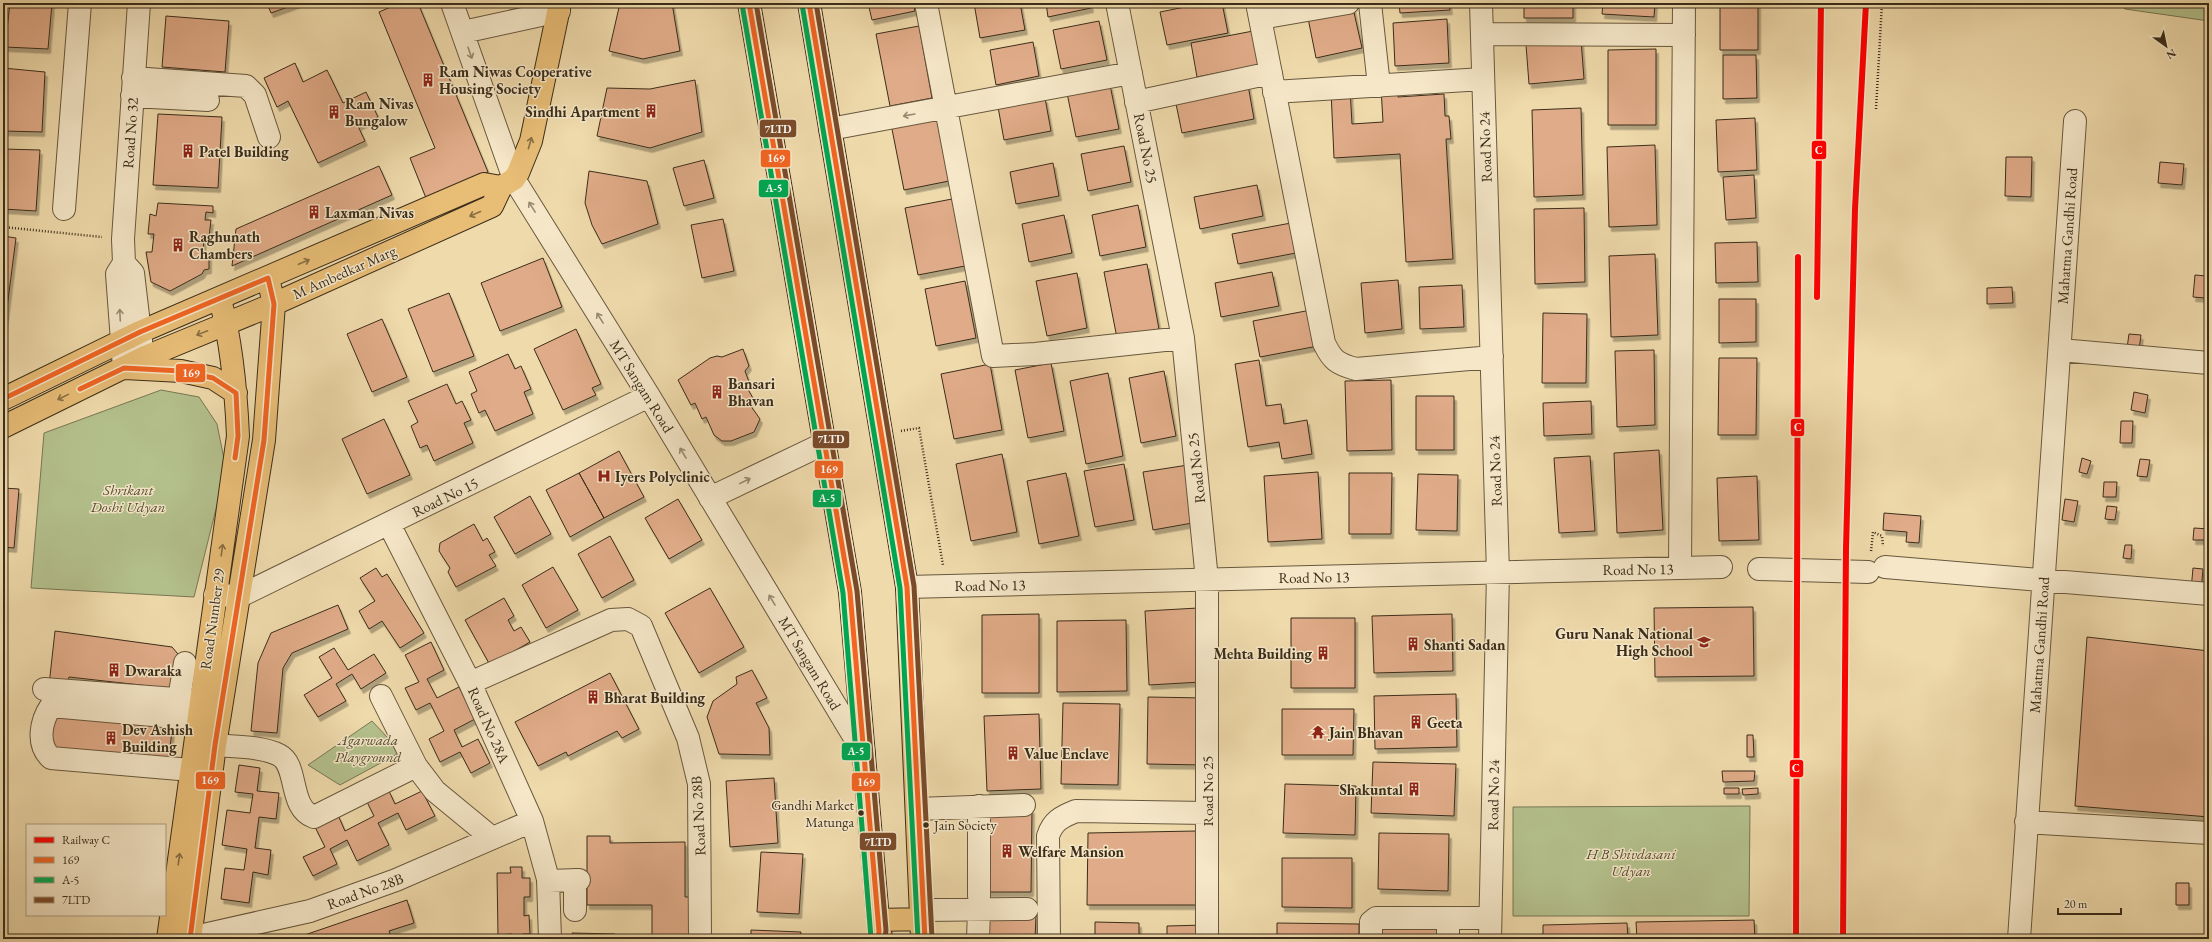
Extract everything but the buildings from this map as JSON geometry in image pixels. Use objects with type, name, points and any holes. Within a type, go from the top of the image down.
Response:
[{"type":"main road","points":[[749,3],[850,592],[879,932],[923,922],[907,587],[809,3]]},
{"type":"main road","name":"M Ambedkar Marg","points":[[3,427],[143,358],[274,304],[492,206],[507,183],[524,162],[531,141],[560,7]]},
{"type":"main road","name":"M Ambedkar Marg","points":[[3,399],[131,336],[484,184],[507,183]]},
{"type":"main road","points":[[190,938],[215,745],[264,440],[274,304],[268,278]]},
{"type":"main road","name":"Road Number 29","points":[[168,938],[238,436],[236,393],[226,324],[220,298]]},
{"type":"main road","points":[[124,368],[181,371],[213,378],[236,393]]},
{"type":"street","points":[[64,209],[80,3]]},
{"type":"street","name":"Road No 32","points":[[138,3],[123,239],[124,263],[117,274],[131,336],[143,358]]},
{"type":"street","name":"MT Sangam Road","points":[[452,3],[463,32],[507,183],[649,396],[864,753]]},
{"type":"street","points":[[926,3],[993,356],[1035,354],[1183,338]]},
{"type":"street","name":"Road No 25","points":[[1117,3],[1183,338],[1207,580],[1206,813],[1208,939]]},
{"type":"street","points":[[1348,3],[1259,10],[1272,83],[1324,343],[1330,357],[1343,365],[1356,369],[1492,357]]},
{"type":"street","points":[[1370,3],[1379,86]]},
{"type":"street","name":"Road No 24","points":[[1481,3],[1498,572],[1490,928]]},
{"type":"street","points":[[1680,568],[1684,3]]},
{"type":"street","points":[[463,32],[560,7]]},
{"type":"street","points":[[1482,34],[1684,35]]},
{"type":"street","points":[[133,81],[211,73]]},
{"type":"street","points":[[830,129],[947,109],[1131,73]]},
{"type":"street","points":[[1136,102],[1272,83],[1379,86],[1483,79]]},
{"type":"street","points":[[133,81],[208,100]]},
{"type":"street","points":[[133,81],[246,86],[255,95],[270,138]]},
{"type":"street","name":"Mahatma Gandhi Road","points":[[2019,939],[2075,121]]},
{"type":"street","name":"Road No 32","points":[[124,368],[131,336]]},
{"type":"street","points":[[2060,350],[2209,364]]},
{"type":"street","name":"Road No 15","points":[[240,596],[649,396]]},
{"type":"street","points":[[710,498],[825,443]]},
{"type":"street","name":"Road No 28A","points":[[389,524],[470,683],[532,821],[548,881],[550,939]]},
{"type":"street","name":"Road No 13","points":[[907,587],[1721,567]]},
{"type":"street","points":[[1759,569],[1877,569],[2043,580],[2209,594]]},
{"type":"street","points":[[215,595],[240,596]]},
{"type":"street","name":"Road No 28B","points":[[470,683],[611,620],[628,619],[641,626],[688,738],[699,784],[700,939]]},
{"type":"street","points":[[179,699],[185,663]]},
{"type":"street","points":[[44,689],[179,699],[199,710]]},
{"type":"street","points":[[381,696],[416,766],[435,791],[492,838]]},
{"type":"street","points":[[191,770],[51,758],[46,753],[41,738],[45,714],[51,706],[199,710]]},
{"type":"street","points":[[215,745],[246,748],[280,756],[288,764],[296,796],[309,815],[314,817],[416,766]]},
{"type":"street","points":[[917,809],[1024,805]]},
{"type":"street","points":[[978,939],[979,806]]},
{"type":"street","points":[[1049,939],[1048,836],[1051,826],[1060,817],[1076,811],[1206,813]]},
{"type":"street","name":"Road No 28B","points":[[168,938],[190,938],[310,911],[396,880],[532,821]]},
{"type":"street","points":[[2026,822],[2209,833]]},
{"type":"street","points":[[548,881],[577,880],[575,910]]},
{"type":"street","points":[[923,922],[979,903],[1022,903]]},
{"type":"street","points":[[1371,939],[1371,922],[1376,918],[1448,918],[1490,928]]},
{"type":"street","points":[[1448,918],[1448,939]]},
{"type":"path","points":[[1876,109],[1882,3]]},
{"type":"path","points":[[3,227],[80,235]]},
{"type":"path","points":[[881,434],[919,428],[946,586]]},
{"type":"green space","points":[[2119,3],[2209,3],[2209,21],[2125,9]]},
{"type":"green space","name":"Shrikant Doshi Udyan","points":[[161,390],[199,397],[217,424],[226,469],[194,597],[31,588],[44,433]]},
{"type":"green space","name":"Agarwada Playground","points":[[372,721],[401,752],[340,785],[308,765]]},
{"type":"green space","name":"H B Shivdasani Udyan","points":[[1750,806],[1749,916],[1513,916],[1513,807]]},
{"type":"rail line","name":"C","points":[[1817,297],[1821,3]]},
{"type":"rail line","name":"C","points":[[1843,939],[1846,549],[1855,209],[1866,3]]},
{"type":"rail line","name":"C","points":[[1796,939],[1798,257]]},
{"type":"transit line","name":"169","points":[[749,3],[850,592],[879,931],[878,939]]},
{"type":"transit line","name":"7LTD","points":[[756,3],[857,591],[886,930],[885,939]]},
{"type":"transit line","name":"169","points":[[809,3],[907,587],[925,939]]},
{"type":"transit line","name":"7LTD","points":[[816,3],[914,586],[932,938]]},
{"type":"transit line","name":"A-5","points":[[742,4],[843,593],[871,938]]},
{"type":"transit line","name":"A-5","points":[[802,4],[900,588],[918,939]]},
{"type":"transit line","name":"169","points":[[3,399],[140,332],[268,278],[274,304],[264,440],[215,745],[190,939]]},
{"type":"transit line","name":"169","points":[[80,389],[124,368],[181,371],[213,378],[236,393],[238,436],[235,458]]},
{"type":"place","name":"Ram Niwas Cooperative Housing Society","points":[[428,80]]},
{"type":"place","name":"Sindhi Apartment","points":[[651,111]]},
{"type":"place","name":"Ram Nivas Bungalow","points":[[334,112]]},
{"type":"place","name":"Patel Building","points":[[188,151]]},
{"type":"place","name":"Laxman Nivas","points":[[314,212]]},
{"type":"place","name":"Raghunath Chambers","points":[[178,245]]},
{"type":"place","name":"Bansari Bhavan","points":[[717,392]]},
{"type":"place","name":"Iyers Polyclinic","points":[[604,476]]},
{"type":"place","name":"Guru Nanak National High School","points":[[1704,642]]},
{"type":"place","name":"Shanti Sadan","points":[[1413,644]]},
{"type":"place","name":"Mehta Building","points":[[1323,653]]},
{"type":"place","name":"Dwaraka","points":[[114,670]]},
{"type":"place","name":"Bharat Building","points":[[593,697]]},
{"type":"place","name":"Geeta","points":[[1416,722]]},
{"type":"place","name":"Jain Bhavan","points":[[1318,732]]},
{"type":"place","name":"Dev Ashish Building","points":[[111,738]]},
{"type":"place","name":"Value Enclave","points":[[1013,753]]},
{"type":"place","name":"Shakuntal","points":[[1414,789]]},
{"type":"place","name":"Gandhi Market Matunga","points":[[861,813]]},
{"type":"place","name":"Jain Society","points":[[926,825]]},
{"type":"place","name":"Welfare Mansion","points":[[1007,851]]}]
